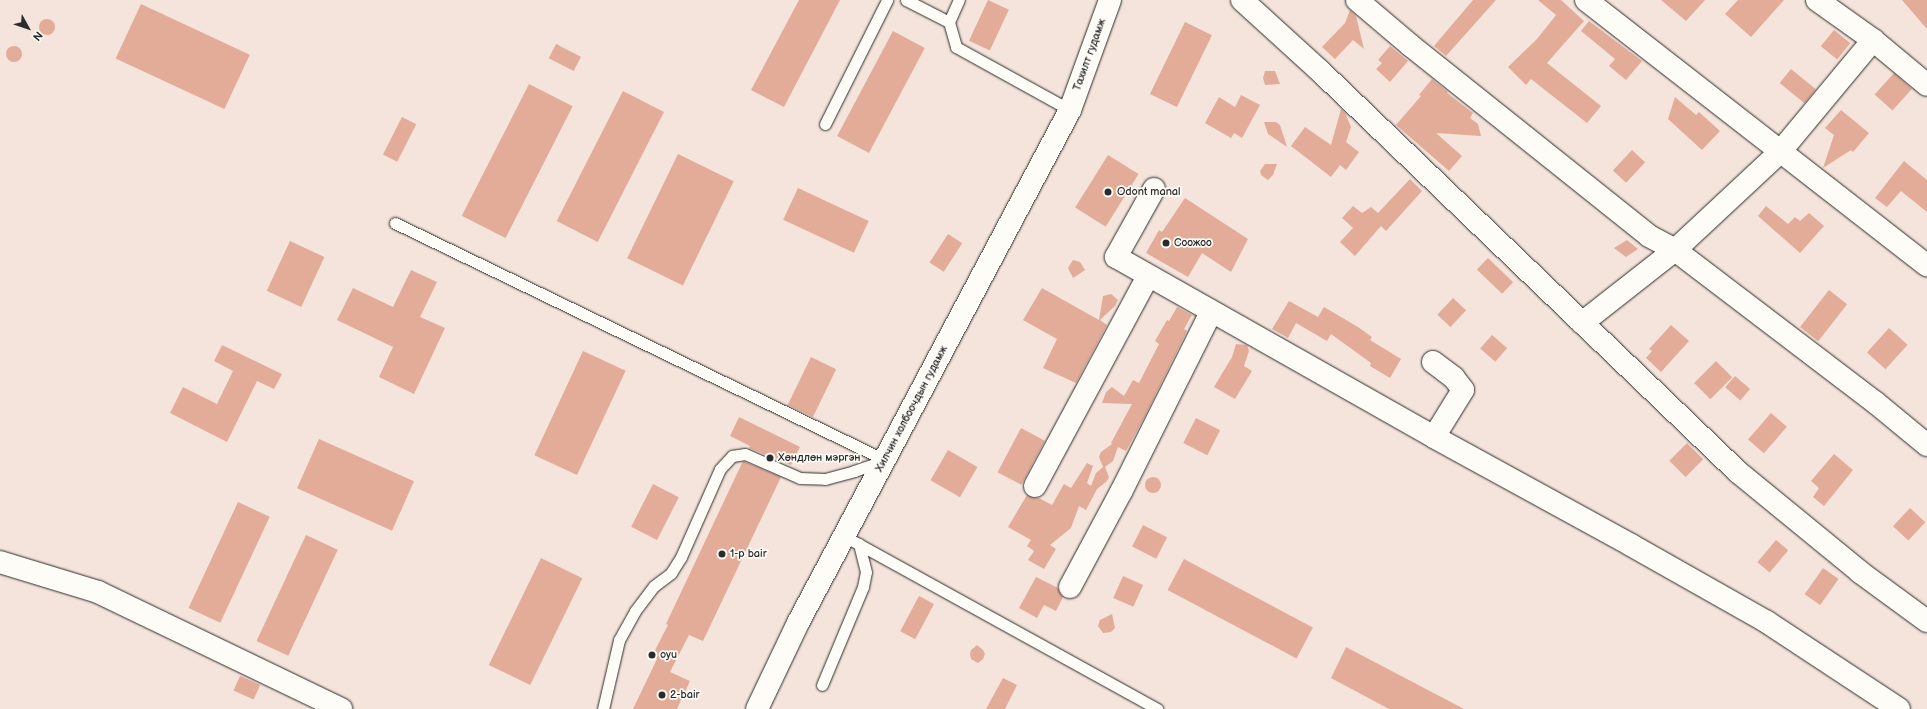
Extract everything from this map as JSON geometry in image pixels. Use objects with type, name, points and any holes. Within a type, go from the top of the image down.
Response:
[{"type":"street","name":"Тахилт гудамж","points":[[1070,110],[1110,0]]},
{"type":"street","points":[[1242,0],[1326,77],[1738,472],[1860,572],[1927,621]]},
{"type":"street","points":[[1357,0],[1410,45],[1649,236],[1675,250],[1876,403],[1927,445]]},
{"type":"street","points":[[1586,0],[1780,152],[1848,202],[1927,265]]},
{"type":"street","points":[[1817,0],[1873,40],[1927,85]]},
{"type":"street","points":[[1582,323],[1675,250],[1780,152],[1873,40]]},
{"type":"street","name":"Хилчин холбоочдын гудамж","points":[[757,709],[799,621],[851,540],[885,460],[1070,110]]},
{"type":"street","points":[[1154,189],[1116,258],[1767,622],[1899,709]]},
{"type":"street","points":[[1035,486],[1148,276]]},
{"type":"street","points":[[1070,587],[1121,492],[1212,312]]},
{"type":"street","points":[[1433,362],[1454,378],[1463,390],[1434,437]]},
{"type":"street","points":[[0,562],[98,592],[341,709]]},
{"type":"lane","points":[[825,124],[886,0]]},
{"type":"lane","points":[[906,0],[949,22]]},
{"type":"lane","points":[[959,0],[949,22],[956,47],[1070,110]]},
{"type":"lane","points":[[395,223],[885,460]]},
{"type":"lane","points":[[603,709],[620,640],[635,611],[654,586],[671,573],[681,557],[720,469],[732,456],[746,454],[800,478],[825,479],[885,460]]},
{"type":"lane","points":[[822,685],[863,587],[866,572],[851,540]]},
{"type":"lane","points":[[851,540],[1157,709]]},
{"type":"building","points":[[799,0],[840,0],[784,107],[751,90]]},
{"type":"building","points":[[988,0],[1009,10],[990,51],[969,41]]},
{"type":"building","points":[[1473,0],[1496,0],[1446,56],[1434,46]]},
{"type":"building","points":[[1538,0],[1561,0],[1584,21],[1547,63],[1601,106],[1587,123],[1531,79],[1526,85],[1508,67],[1537,39],[1556,15]]},
{"type":"building","points":[[1661,0],[1705,0],[1686,21]]},
{"type":"building","points":[[1738,0],[1784,0],[1751,37],[1725,14]]},
{"type":"building","points":[[1902,0],[1927,0],[1927,29]]},
{"type":"building","points":[[141,4],[250,55],[224,109],[116,58]]},
{"type":"building","points":[[1350,10],[1356,16],[1364,49],[1353,40],[1335,59],[1322,47],[1345,23]]},
{"type":"building","points":[[47,19],[54,24],[55,27],[50,34],[47,35],[40,30],[39,27],[44,20]]},
{"type":"building","points":[[1589,21],[1642,61],[1626,80],[1609,66],[1615,59],[1581,31]]},
{"type":"building","points":[[1185,22],[1212,35],[1177,107],[1150,94]]},
{"type":"building","points":[[1834,30],[1850,43],[1837,60],[1821,46]]},
{"type":"building","points":[[893,31],[925,48],[869,153],[837,136]]},
{"type":"building","points":[[556,44],[581,57],[574,71],[549,58]]},
{"type":"building","points":[[14,46],[21,51],[22,54],[17,61],[14,62],[7,57],[6,54],[11,47]]},
{"type":"building","points":[[1390,46],[1408,61],[1390,82],[1376,69],[1382,63],[1378,60]]},
{"type":"building","points":[[1791,69],[1816,89],[1805,103],[1780,83]]},
{"type":"building","points":[[1265,71],[1275,71],[1280,84],[1265,85],[1263,78]]},
{"type":"building","points":[[1894,73],[1912,89],[1892,111],[1875,95]]},
{"type":"building","points":[[1432,79],[1448,92],[1447,93],[1473,113],[1470,118],[1478,124],[1481,136],[1436,133],[1462,156],[1449,171],[1396,125],[1421,96],[1419,95]]},
{"type":"building","points":[[529,84],[573,106],[505,238],[462,216]]},
{"type":"building","points":[[623,91],[664,112],[598,242],[557,221]]},
{"type":"building","points":[[1241,95],[1260,105],[1242,138],[1234,133],[1231,138],[1205,123],[1219,97],[1235,107]]},
{"type":"building","points":[[1675,97],[1696,115],[1699,112],[1720,131],[1702,150],[1668,119]]},
{"type":"building","points":[[1341,109],[1345,113],[1351,127],[1346,142],[1359,152],[1346,170],[1340,165],[1331,177],[1291,146],[1305,127],[1331,145]]},
{"type":"building","points":[[1841,110],[1869,133],[1853,152],[1851,150],[1823,168],[1834,135],[1825,128]]},
{"type":"building","points":[[402,117],[416,124],[397,162],[383,154]]},
{"type":"building","points":[[1264,122],[1276,122],[1280,125],[1287,147],[1268,134]]},
{"type":"building","points":[[1632,150],[1645,162],[1626,183],[1613,170]]},
{"type":"building","points":[[678,154],[734,181],[683,285],[627,258]]},
{"type":"building","points":[[1108,155],[1139,174],[1106,227],[1075,208]]},
{"type":"building","points":[[1904,161],[1927,180],[1927,212],[1901,191],[1887,207],[1875,198]]},
{"type":"building","points":[[1265,164],[1277,164],[1273,175],[1268,180],[1261,175],[1260,171]]},
{"type":"building","points":[[1410,179],[1422,191],[1386,231],[1381,226],[1355,256],[1340,242],[1353,228],[1342,218],[1353,206],[1362,213],[1371,207],[1378,213]]},
{"type":"building","points":[[798,188],[869,221],[854,253],[783,220]]},
{"type":"building","points":[[1185,198],[1248,239],[1231,272],[1202,253],[1188,277],[1146,253],[1159,230],[1162,232]]},
{"type":"building","points":[[1766,206],[1788,224],[1795,217],[1800,221],[1809,213],[1824,226],[1800,253],[1758,216]]},
{"type":"building","points":[[948,234],[962,243],[944,272],[929,263]]},
{"type":"building","points":[[1627,240],[1638,249],[1626,257],[1614,248]]},
{"type":"building","points":[[290,241],[324,257],[301,307],[267,291]]},
{"type":"building","points":[[1488,258],[1513,282],[1502,294],[1477,270]]},
{"type":"building","points":[[1073,260],[1080,262],[1085,270],[1073,278],[1068,268]]},
{"type":"building","points":[[411,270],[437,282],[420,317],[445,328],[414,394],[379,377],[393,347],[337,320],[353,288],[393,307]]},
{"type":"building","points":[[1042,288],[1099,320],[1103,296],[1111,294],[1118,300],[1115,306],[1100,320],[1107,325],[1076,383],[1043,368],[1057,339],[1023,320]]},
{"type":"building","points":[[1829,290],[1847,304],[1818,341],[1800,327]]},
{"type":"building","points":[[1453,298],[1466,310],[1450,327],[1437,315]]},
{"type":"building","points":[[1289,301],[1318,317],[1324,307],[1358,327],[1372,337],[1370,340],[1401,359],[1390,378],[1370,366],[1371,363],[1331,334],[1327,341],[1296,323],[1288,338],[1272,329]]},
{"type":"building","points":[[1177,307],[1192,315],[1184,329],[1187,331],[1145,416],[1126,451],[1118,447],[1113,461],[1105,467],[1109,477],[1107,481],[1097,489],[1086,510],[1079,506],[1071,528],[1050,545],[1056,549],[1044,569],[1028,560],[1034,551],[1027,546],[1031,540],[1008,527],[1027,495],[1039,498],[1052,505],[1064,484],[1071,488],[1087,463],[1093,466],[1087,483],[1091,486],[1096,473],[1103,467],[1099,457],[1101,452],[1112,444],[1111,443],[1132,404],[1102,403],[1106,392],[1112,387],[1124,396],[1133,380],[1139,383],[1159,344],[1155,341],[1167,320],[1169,321]]},
{"type":"building","points":[[1671,325],[1689,341],[1661,372],[1646,358],[1652,351],[1649,349]]},
{"type":"building","points":[[1889,328],[1908,345],[1885,369],[1867,353]]},
{"type":"building","points":[[1492,335],[1507,348],[1495,362],[1480,349]]},
{"type":"building","points":[[1236,344],[1247,345],[1249,351],[1244,366],[1252,371],[1235,399],[1214,387],[1232,357]]},
{"type":"building","points":[[222,345],[282,374],[274,389],[257,381],[227,442],[170,413],[183,387],[217,404],[233,371],[214,361]]},
{"type":"building","points":[[583,351],[626,371],[577,475],[534,455]]},
{"type":"building","points":[[811,357],[836,369],[813,417],[788,405]]},
{"type":"building","points":[[1716,361],[1732,377],[1710,399],[1694,383]]},
{"type":"building","points":[[1735,376],[1750,389],[1740,400],[1725,387]]},
{"type":"building","points":[[1771,413],[1787,427],[1764,453],[1748,439]]},
{"type":"building","points":[[739,417],[800,447],[791,465],[749,448],[750,446],[730,436]]},
{"type":"building","points":[[1196,418],[1220,430],[1207,455],[1183,443]]},
{"type":"building","points":[[1021,428],[1045,441],[1021,485],[998,472]]},
{"type":"building","points":[[319,439],[414,481],[392,531],[297,488]]},
{"type":"building","points":[[1687,443],[1703,459],[1686,477],[1669,461]]},
{"type":"building","points":[[948,450],[977,467],[960,497],[930,480]]},
{"type":"building","points":[[1834,454],[1853,470],[1824,506],[1813,497],[1819,488],[1811,481]]},
{"type":"building","name":"1-p bair","points":[[743,461],[781,477],[703,641],[689,635],[670,672],[690,681],[677,709],[633,709],[657,659],[652,656],[668,625],[666,624]]},
{"type":"building","points":[[1150,477],[1156,477],[1161,482],[1159,491],[1156,493],[1150,493],[1145,488],[1145,482]]},
{"type":"building","points":[[653,484],[679,497],[657,540],[631,527]]},
{"type":"building","points":[[238,502],[270,517],[220,623],[189,608]]},
{"type":"building","points":[[1910,508],[1925,522],[1908,541],[1893,526]]},
{"type":"building","points":[[1143,525],[1167,537],[1156,559],[1132,546]]},
{"type":"building","points":[[306,535],[338,550],[288,656],[257,641]]},
{"type":"building","points":[[1776,540],[1788,550],[1770,572],[1757,562]]},
{"type":"building","points":[[541,558],[582,578],[530,685],[489,665]]},
{"type":"building","points":[[1184,559],[1313,628],[1296,658],[1168,590]]},
{"type":"building","points":[[1823,568],[1839,579],[1820,605],[1805,594]]},
{"type":"building","points":[[1123,576],[1143,585],[1133,607],[1113,598]]},
{"type":"building","points":[[1036,577],[1058,588],[1063,597],[1056,611],[1044,605],[1037,618],[1019,608]]},
{"type":"building","points":[[919,596],[934,604],[915,639],[900,631]]},
{"type":"building","points":[[1112,614],[1115,628],[1111,632],[1103,633],[1098,626],[1100,620]]},
{"type":"building","points":[[977,645],[985,654],[983,659],[978,663],[971,659],[970,654],[971,650]]},
{"type":"building","points":[[1346,647],[1464,709],[1389,709],[1331,678]]},
{"type":"building","points":[[240,676],[260,685],[254,700],[233,691]]},
{"type":"building","points":[[1003,678],[1017,685],[1005,709],[986,709]]},
{"type":"place","name":"Odont manal","points":[[1108,192]]},
{"type":"place","name":"Соожоо","points":[[1166,243]]},
{"type":"place","name":"Хөндлөн мэргэн","points":[[770,458]]},
{"type":"place","name":"1-p bair","points":[[722,554]]},
{"type":"place","name":"oyu","points":[[652,655]]},
{"type":"place","name":"2-bair","points":[[662,695]]}]
